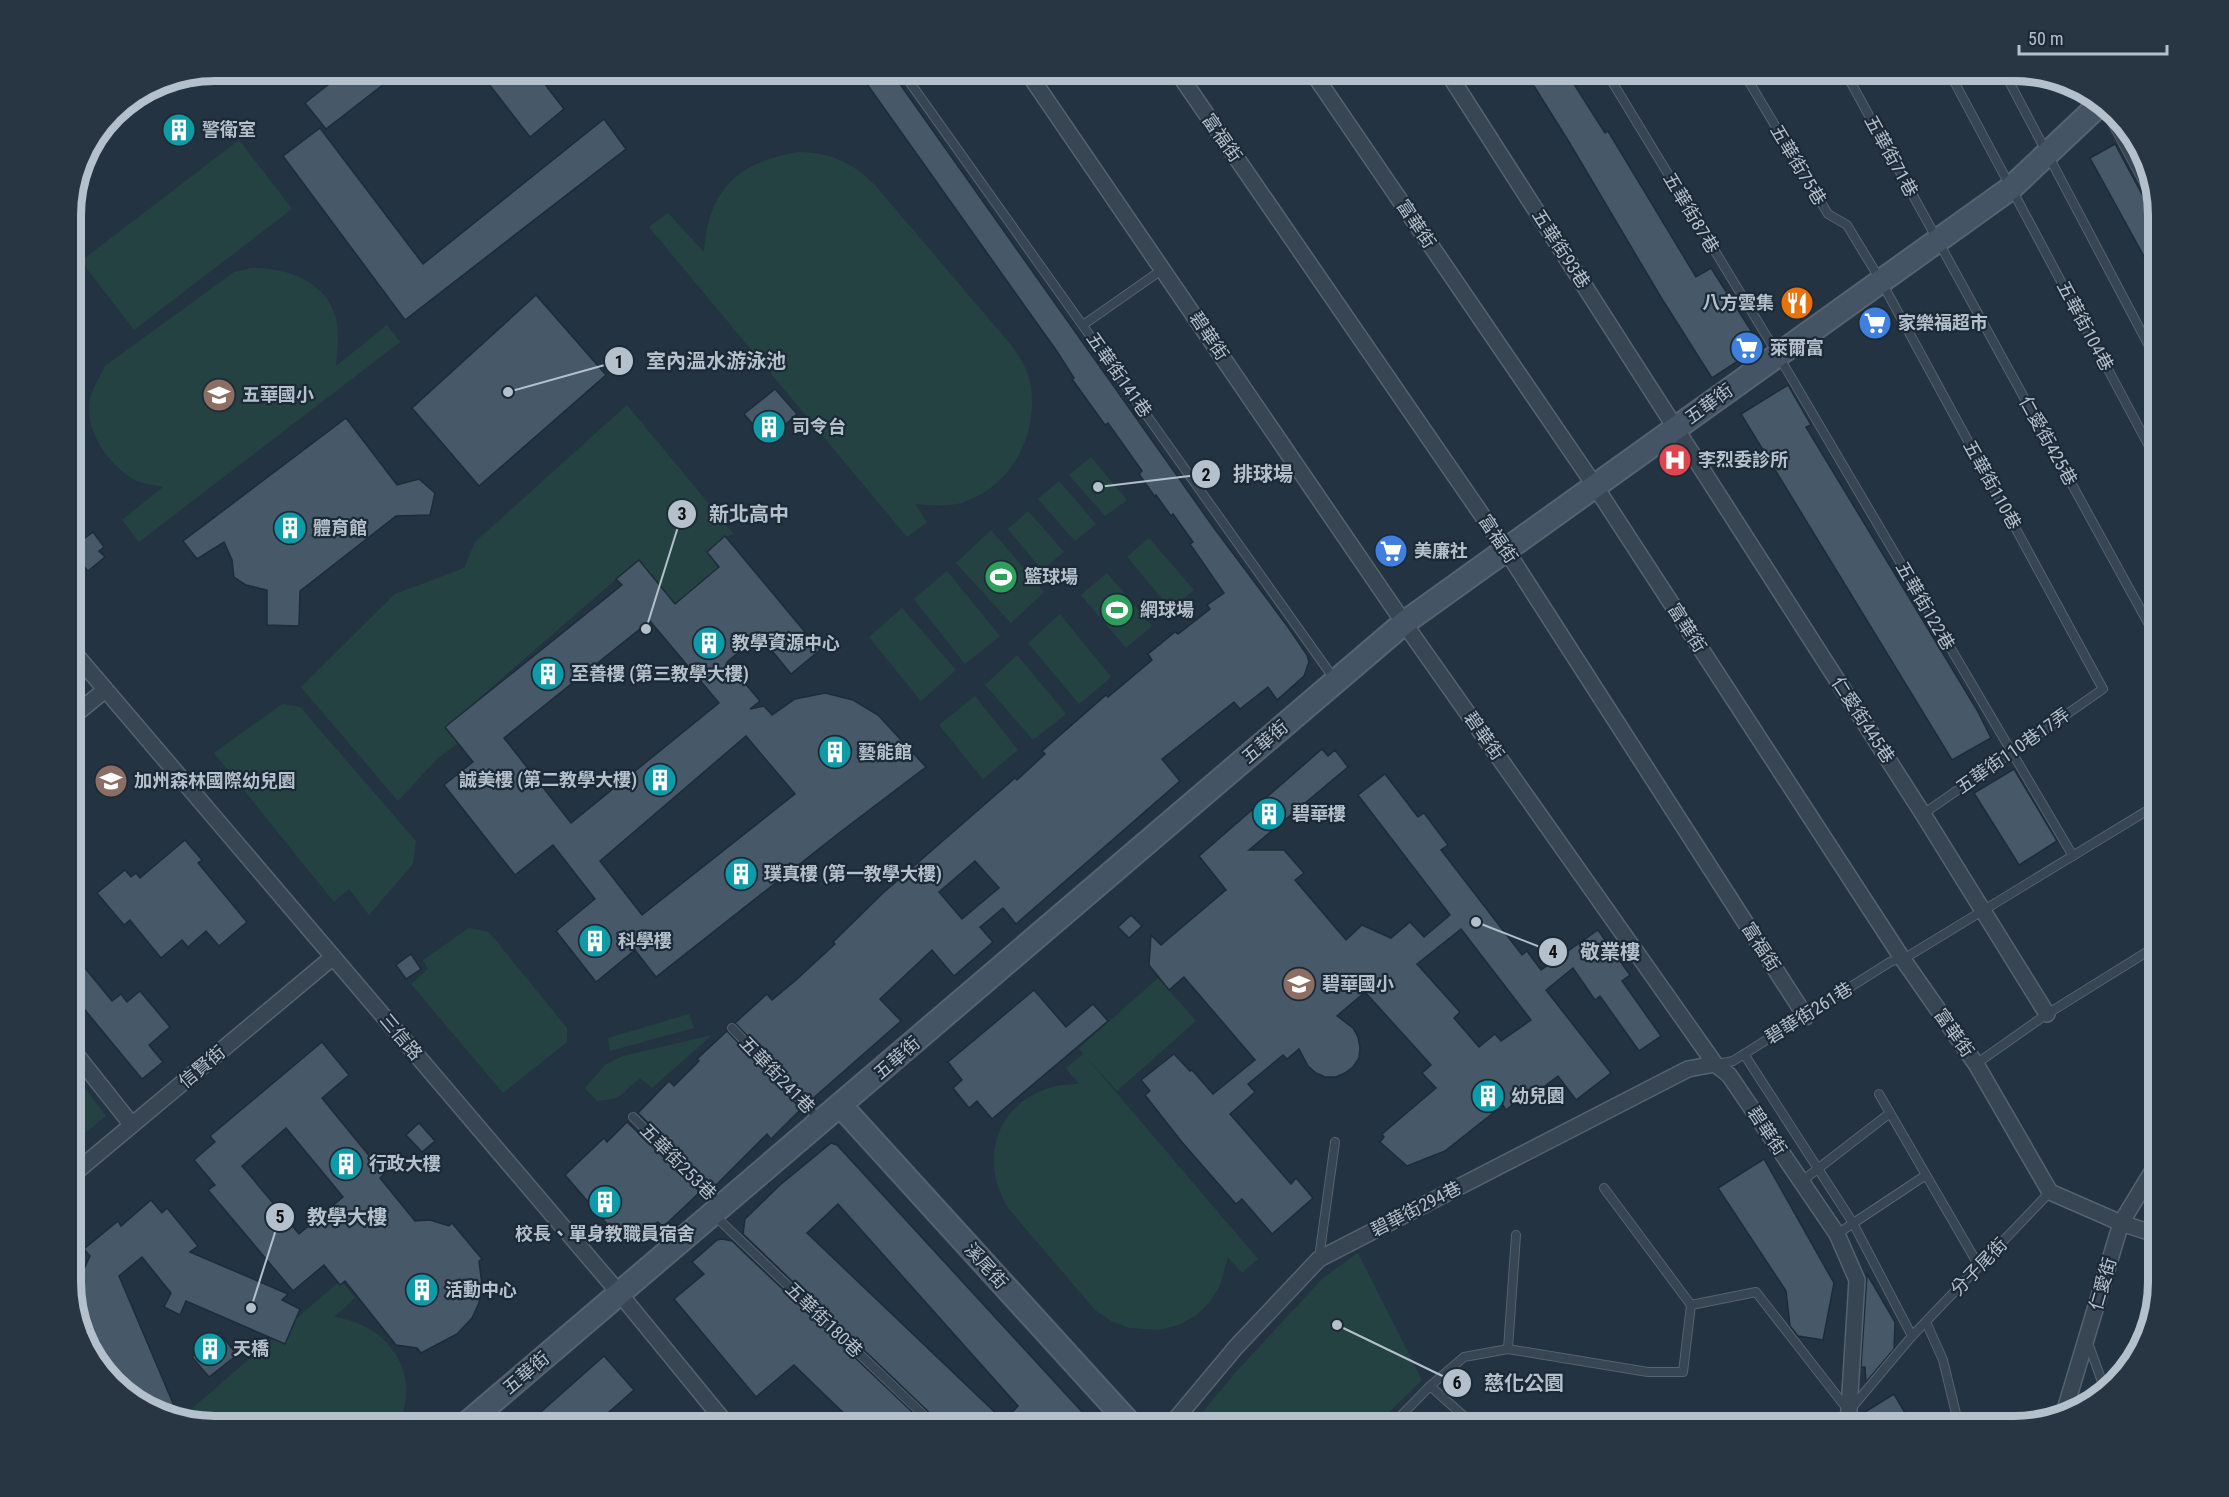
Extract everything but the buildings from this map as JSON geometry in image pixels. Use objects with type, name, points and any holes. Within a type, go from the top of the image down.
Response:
[{"type":"street","name":"碧華街","points":[[1034,81],[1404,622],[1715,1064],[1729,1075],[1837,1234],[1857,1280],[1848,1416]]},
{"type":"street","name":"富福街","points":[[1184,81],[1506,550],[1806,1017]]},
{"type":"street","name":"富華街","points":[[1318,81],[1594,486],[1902,958],[1976,1064],[2050,1192]]},
{"type":"street","name":"五華街93巷","points":[[1453,81],[1676,428]]},
{"type":"street","name":"五華街","points":[[476,1416],[841,1106],[1404,622],[2012,188],[2096,108]]},
{"type":"street","name":"仁愛街445巷","points":[[1676,428],[1923,814],[2047,1014]]},
{"type":"street","name":"三信路","points":[[81,661],[620,1294],[720,1416]]},
{"type":"street","points":[[81,710],[105,690]]},
{"type":"street","name":"信賢街","points":[[81,1168],[333,957]]},
{"type":"street","points":[[81,1061],[132,1125]]},
{"type":"street","name":"碧華街294巷","points":[[1178,1416],[1236,1347],[1319,1259],[1688,1068],[1715,1064]]},
{"type":"street","name":"溪尾街","points":[[841,1106],[1123,1416]]},
{"type":"street","name":"仁愛街","points":[[2066,1406],[2121,1223],[2148,1178]]},
{"type":"street","points":[[2050,1192],[2121,1223],[2148,1232]]},
{"type":"lane","name":"五華街141巷","points":[[909,81],[1336,681]]},
{"type":"lane","name":"五華街87巷","points":[[1612,81],[1778,355]]},
{"type":"lane","name":"五華街75巷","points":[[1749,81],[1828,214],[1847,225],[1881,281]]},
{"type":"lane","name":"五華街71巷","points":[[1850,81],[1938,240]]},
{"type":"lane","name":"五華街104巷","points":[[1954,81],[2148,444]]},
{"type":"lane","points":[[2009,81],[2148,344]]},
{"type":"lane","points":[[2112,122],[2143,182]]},
{"type":"lane","name":"仁愛街425巷","points":[[1938,240],[2148,623]]},
{"type":"lane","points":[[1083,324],[1163,268]]},
{"type":"lane","name":"五華街110巷","points":[[1881,281],[2103,689]]},
{"type":"lane","name":"五華街122巷","points":[[1778,355],[2073,856]]},
{"type":"lane","name":"五華街110巷17弄","points":[[1923,814],[2103,689]]},
{"type":"lane","name":"碧華街261巷","points":[[1715,1064],[1733,1061],[1890,962],[1910,955],[2148,810]]},
{"type":"lane","points":[[1976,1064],[2047,1014],[2148,951]]},
{"type":"lane","name":"五華街241巷","points":[[732,1028],[822,1122]]},
{"type":"lane","points":[[1744,1054],[1853,1223],[1912,1336]]},
{"type":"lane","points":[[1879,1094],[1979,1266]]},
{"type":"lane","points":[[1802,1181],[1890,1113]]},
{"type":"lane","name":"五華街253巷","points":[[633,1117],[718,1210]]},
{"type":"lane","points":[[1319,1259],[1335,1142]]},
{"type":"lane","points":[[1837,1234],[1926,1175]]},
{"type":"lane","points":[[1401,1416],[1430,1386],[1464,1357],[1508,1349],[1648,1372],[1683,1372],[1691,1305],[1604,1188]]},
{"type":"lane","name":"分子尾街","points":[[1850,1416],[1912,1336],[2050,1192]]},
{"type":"lane","name":"五華街180巷","points":[[718,1210],[925,1416]]},
{"type":"lane","points":[[1508,1349],[1516,1235]]},
{"type":"lane","points":[[1691,1305],[1756,1292],[1846,1416]]},
{"type":"lane","points":[[1926,1322],[1943,1360],[1957,1416]]},
{"type":"lane","points":[[2087,1340],[2103,1383]]},
{"type":"lane","points":[[1430,1386],[1464,1416]]},
{"type":"green space","points":[[239,140],[292,209],[134,330],[81,261]]},
{"type":"green space","points":[[799,152],[821,154],[840,160],[849,164],[874,184],[1011,345],[1029,377],[1032,401],[1031,420],[1018,456],[1008,471],[995,485],[961,503],[915,504],[927,522],[907,537],[649,227],[668,213],[704,252],[712,212],[719,196],[730,182],[759,163]]},
{"type":"green space","points":[[251,268],[278,270],[291,274],[314,286],[324,295],[336,319],[338,343],[336,366],[387,325],[400,342],[139,542],[122,520],[163,487],[131,478],[107,456],[91,426],[89,404],[93,390],[105,366],[234,272]]},
{"type":"green space","points":[[627,405],[734,534],[725,537],[707,552],[719,567],[675,604],[638,560],[446,727],[458,743],[437,759],[398,801],[301,687],[395,594],[464,568],[475,542]]},
{"type":"green space","points":[[1091,457],[1127,500],[1105,516],[1069,475]]},
{"type":"green space","points":[[1059,481],[1096,524],[1075,541],[1038,499]]},
{"type":"green space","points":[[1028,511],[1064,552],[1042,570],[1008,529]]},
{"type":"green space","name":"籃球場","points":[[991,530],[1044,592],[1011,623],[956,563]]},
{"type":"green space","name":"網球場","points":[[1149,538],[1194,590],[1171,609],[1127,557]]},
{"type":"green space","points":[[947,571],[1000,636],[965,664],[914,599]]},
{"type":"green space","name":"網球場","points":[[1107,573],[1152,626],[1126,648],[1081,595]]},
{"type":"green space","points":[[902,608],[956,670],[921,701],[869,637]]},
{"type":"green space","points":[[1060,614],[1111,677],[1079,704],[1028,643]]},
{"type":"green space","points":[[1017,655],[1066,714],[1033,740],[985,685]]},
{"type":"green space","points":[[975,696],[1018,750],[983,779],[939,725]]},
{"type":"green space","points":[[282,704],[300,707],[416,841],[413,864],[369,915],[349,889],[334,902],[214,753]]},
{"type":"green space","points":[[469,928],[489,932],[567,1028],[567,1042],[503,1093],[411,984],[428,969],[423,960]]},
{"type":"green space","points":[[1158,978],[1196,1021],[1117,1091],[1085,1056],[1258,1259],[1242,1273],[1228,1257],[1220,1285],[1210,1302],[1195,1316],[1178,1325],[1159,1330],[1130,1328],[1111,1321],[1095,1310],[1008,1208],[998,1185],[994,1163],[996,1142],[1004,1123],[1016,1107],[1034,1094],[1055,1087],[1079,1084],[1066,1068],[1083,1054],[1079,1048]]},
{"type":"green space","points":[[689,1014],[694,1028],[610,1051],[608,1038]]},
{"type":"green space","points":[[712,1035],[652,1088],[640,1078],[618,1097],[597,1101],[585,1088],[606,1064],[623,1056]]},
{"type":"green space","points":[[81,1083],[106,1116],[81,1136]]},
{"type":"green space","points":[[1358,1253],[1422,1380],[1385,1416],[1199,1416],[1235,1373],[1323,1278]]},
{"type":"green space","points":[[341,1280],[355,1298],[334,1317],[370,1330],[385,1341],[396,1355],[403,1371],[406,1388],[401,1416],[214,1416],[187,1413]]},
{"type":"place","name":"警衛室","points":[[179,130]]},
{"type":"place","name":"八方雲集","points":[[1797,303]]},
{"type":"place","name":"家樂福超市","points":[[1875,323]]},
{"type":"place","name":"萊爾富","points":[[1747,348]]},
{"type":"place","name":"室內溫水游泳池","points":[[508,392]]},
{"type":"place","name":"五華國小","points":[[219,395]]},
{"type":"place","name":"司令台","points":[[769,427]]},
{"type":"place","name":"李烈委診所","points":[[1675,460]]},
{"type":"place","name":"排球場","points":[[1098,487]]},
{"type":"place","name":"體育館","points":[[290,528]]},
{"type":"place","name":"美廉社","points":[[1391,551]]},
{"type":"place","name":"籃球場","points":[[1001,577]]},
{"type":"place","name":"網球場","points":[[1117,610]]},
{"type":"place","name":"新北高中","points":[[646,629]]},
{"type":"place","name":"教學資源中心","points":[[709,643]]},
{"type":"place","name":"至善樓 (第三教學大樓)","points":[[548,674]]},
{"type":"place","name":"藝能館","points":[[835,752]]},
{"type":"place","name":"誠美樓 (第二教學大樓)","points":[[660,780]]},
{"type":"place","name":"加州森林國際幼兒園","points":[[111,781]]},
{"type":"place","name":"碧華樓","points":[[1269,814]]},
{"type":"place","name":"璞真樓 (第一教學大樓)","points":[[741,874]]},
{"type":"place","name":"敬業樓","points":[[1476,922]]},
{"type":"place","name":"科學樓","points":[[595,941]]},
{"type":"place","name":"碧華國小","points":[[1299,984]]},
{"type":"place","name":"幼兒園","points":[[1488,1096]]},
{"type":"place","name":"行政大樓","points":[[346,1164]]},
{"type":"place","name":"校長、單身教職員宿舍","points":[[605,1202]]},
{"type":"place","name":"活動中心","points":[[422,1290]]},
{"type":"place","name":"教學大樓","points":[[251,1308]]},
{"type":"place","name":"慈化公園","points":[[1337,1325]]},
{"type":"place","name":"天橋","points":[[210,1349]]}]
